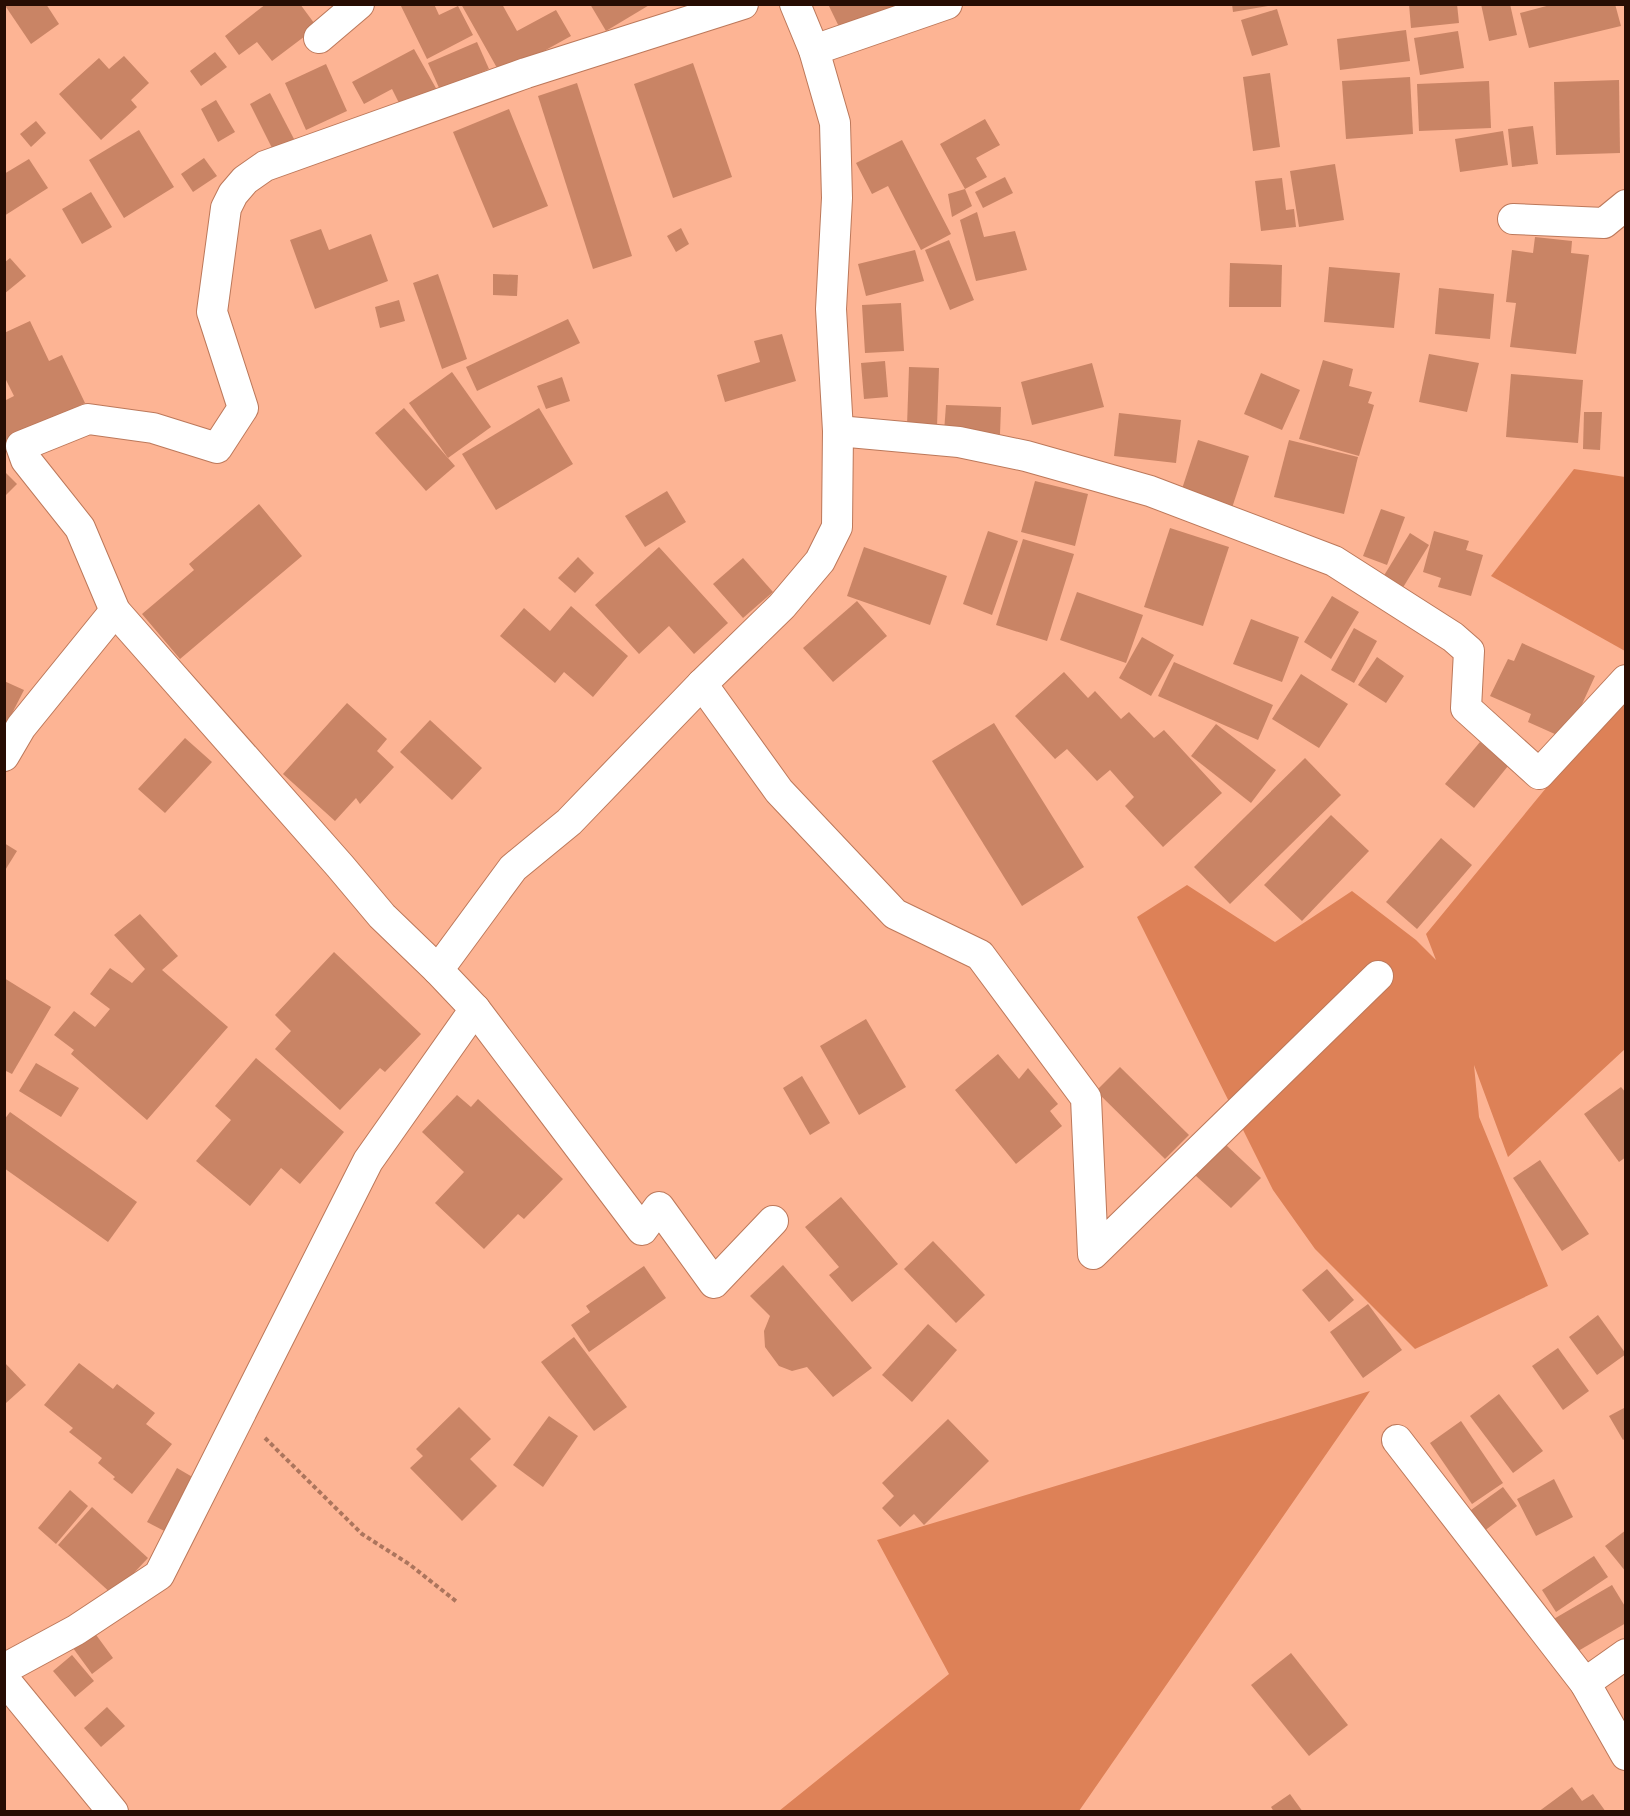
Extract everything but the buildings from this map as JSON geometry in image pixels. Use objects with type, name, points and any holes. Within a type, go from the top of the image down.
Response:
[{"type":"street","points":[[319,38],[359,4]]},
{"type":"street","points":[[743,4],[526,74],[265,166],[245,180],[233,194],[226,208],[212,312],[243,408],[217,448],[153,428],[88,419],[21,446],[26,460],[80,528],[116,612],[382,916],[438,970],[475,1010],[642,1230],[659,1208],[714,1283],[773,1221]]},
{"type":"street","points":[[438,970],[513,868],[568,822],[702,684],[782,606],[820,561],[837,527],[838,431],[831,309],[837,198],[835,123],[814,50],[795,4]]},
{"type":"street","points":[[814,50],[947,4]]},
{"type":"street","points":[[1513,219],[1604,223],[1626,205]]},
{"type":"street","points":[[838,431],[958,442],[1026,456],[1150,491],[1334,561],[1453,637],[1469,651],[1466,708],[1539,774],[1626,680]]},
{"type":"street","points":[[4,756],[21,727],[116,612]]},
{"type":"street","points":[[702,684],[779,791],[895,914],[980,955],[1086,1098],[1093,1254],[1378,976]]},
{"type":"street","points":[[4,1669],[76,1630],[159,1575],[368,1161],[475,1010]]},
{"type":"street","points":[[1397,1440],[1585,1683],[1626,1755]]},
{"type":"street","points":[[1585,1683],[1626,1654]]},
{"type":"street","points":[[4,1679],[113,1812]]},
{"type":"path","points":[[239,1416],[270,1442],[362,1534],[409,1564],[457,1602]]},
{"type":"shaded area","points":[[1574,469],[1625,477],[1625,651],[1491,576]]},
{"type":"shaded area","points":[[1625,692],[1625,1049],[1508,1157],[1474,1065],[1479,1117],[1548,1286],[1415,1349],[1315,1249],[1273,1190],[1137,917],[1187,885],[1275,942],[1352,891],[1416,940],[1436,960],[1426,934]]},
{"type":"shaded area","points":[[1370,1391],[1079,1811],[779,1811],[949,1674],[877,1540]]}]
